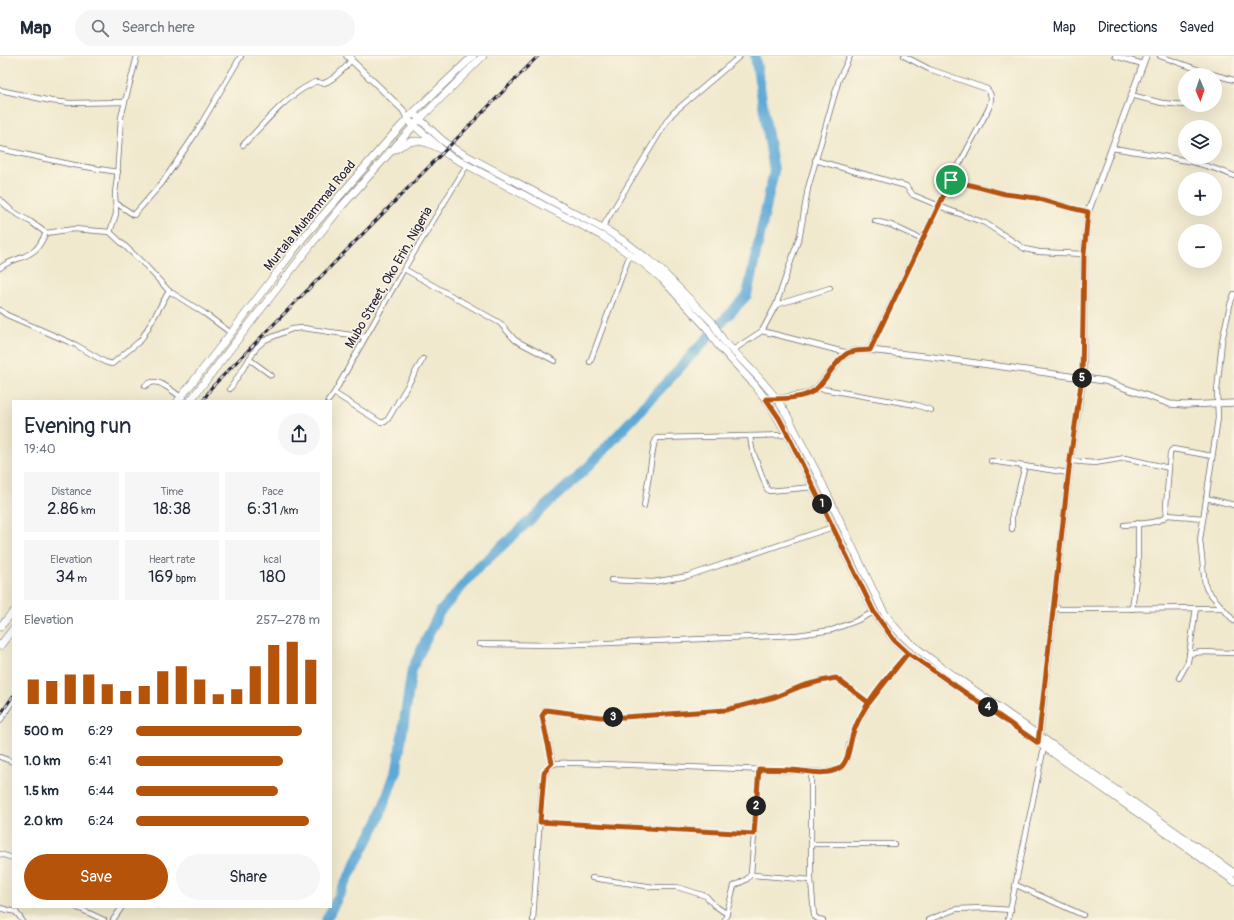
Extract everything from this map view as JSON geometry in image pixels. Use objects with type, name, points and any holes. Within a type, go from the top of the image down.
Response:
[{"type":"main road","name":"Murtala Muhammad Road","points":[[179,399],[303,238],[365,166],[414,113],[473,56]]},
{"type":"main road","name":"Murtala Muhammad Road","points":[[191,400],[313,242],[386,156],[414,125],[483,56]]},
{"type":"main road","points":[[414,113],[441,139],[454,149],[602,228],[627,243],[654,263],[709,325],[720,342],[766,399],[779,418],[834,527],[874,612],[894,640],[908,653],[1234,881]]},
{"type":"main road","points":[[408,120],[448,155],[602,236],[630,254],[655,273],[709,325]]},
{"type":"main road","points":[[386,156],[403,144],[414,141],[425,142],[439,148]]},
{"type":"main road","points":[[720,342],[733,350],[760,379],[777,399],[787,414],[820,479],[881,607],[899,634],[914,647],[1100,780],[1234,873]]},
{"type":"main road","points":[[0,627],[12,613]]},
{"type":"main road","points":[[0,646],[12,631]]},
{"type":"street","points":[[110,232],[116,214],[115,193],[118,172],[120,121],[137,56]]},
{"type":"street","points":[[116,202],[134,215],[162,183],[194,136],[241,56]]},
{"type":"street","points":[[602,228],[668,119],[673,113],[740,56]]},
{"type":"street","points":[[733,350],[762,331],[776,305],[800,235],[808,188],[815,160],[839,79],[850,56]]},
{"type":"street","points":[[870,350],[940,206],[951,180],[989,108],[992,97],[991,93],[987,89],[929,69],[904,56]]},
{"type":"street","points":[[1115,56],[1142,64]]},
{"type":"street","points":[[1008,920],[1016,885],[1041,745],[1039,735],[1070,460],[1082,377],[1084,254],[1088,212],[1146,56]]},
{"type":"street","points":[[1160,56],[1208,73],[1234,80]]},
{"type":"street","points":[[243,145],[271,114],[293,95],[314,82],[324,83],[339,73],[350,57],[403,110],[408,120]]},
{"type":"street","points":[[0,90],[51,101],[70,103],[124,102]]},
{"type":"street","points":[[1131,95],[1162,103],[1178,104]]},
{"type":"street","points":[[403,110],[414,113]]},
{"type":"street","points":[[1112,148],[1190,161],[1216,168],[1234,176]]},
{"type":"street","points":[[0,149],[43,159],[118,172]]},
{"type":"street","points":[[815,160],[906,186],[913,195],[985,223],[1025,249],[1039,252],[1084,254]]},
{"type":"street","name":"Mubo Street, Oko Erin, Nigeria","points":[[329,400],[404,269],[467,165]]},
{"type":"street","points":[[951,180],[1005,194],[1036,198],[1088,212]]},
{"type":"street","points":[[0,200],[12,211],[46,233],[74,229],[110,232],[145,265],[169,291],[204,313],[231,333]]},
{"type":"street","points":[[875,221],[891,225],[923,240]]},
{"type":"street","points":[[0,268],[4,264],[36,250],[46,233]]},
{"type":"street","points":[[590,362],[630,254]]},
{"type":"street","points":[[404,269],[500,323],[515,340],[555,361]]},
{"type":"street","points":[[776,305],[830,288]]},
{"type":"street","points":[[0,310],[7,315],[76,345],[105,362],[112,364],[140,340],[169,291]]},
{"type":"street","points":[[1234,294],[1222,341],[1217,391],[1218,418],[1200,540],[1205,585],[1207,590],[1234,621]]},
{"type":"street","points":[[230,390],[257,347],[266,340],[292,329],[304,328],[365,337]]},
{"type":"street","points":[[762,331],[848,353]]},
{"type":"street","points":[[766,399],[804,396],[817,388],[843,356],[854,351],[870,350],[932,356],[969,363],[1082,377],[1113,383],[1170,404],[1234,403]]},
{"type":"street","points":[[249,359],[271,375]]},
{"type":"street","points":[[334,393],[380,422],[385,422],[424,359]]},
{"type":"street","points":[[145,386],[150,382],[156,381],[162,383],[179,399]]},
{"type":"street","points":[[817,388],[916,405],[931,410]]},
{"type":"street","points":[[644,506],[654,444],[657,438],[788,435]]},
{"type":"street","points":[[750,436],[752,449],[769,491],[814,487]]},
{"type":"street","points":[[1167,515],[1166,507],[1171,451],[1173,449],[1212,456]]},
{"type":"street","points":[[1070,460],[1095,463],[1125,458],[1169,468]]},
{"type":"street","points":[[991,461],[1069,473]]},
{"type":"street","points":[[1012,529],[1012,515],[1025,466]]},
{"type":"street","points":[[1206,498],[1234,505]]},
{"type":"street","points":[[1124,525],[1158,521],[1165,518],[1167,515],[1203,518]]},
{"type":"street","points":[[1132,609],[1138,564],[1138,523]]},
{"type":"street","points":[[611,580],[653,582],[688,576],[834,527]]},
{"type":"street","points":[[1054,608],[1222,608]]},
{"type":"street","points":[[1179,678],[1186,667],[1196,608]]},
{"type":"street","points":[[479,644],[577,644],[797,635],[832,630],[874,612]]},
{"type":"street","points":[[1189,654],[1201,652],[1234,653]]},
{"type":"street","points":[[533,920],[544,773],[552,763],[811,772],[837,770],[847,760],[849,744],[854,731],[869,703],[908,653]]},
{"type":"street","points":[[552,763],[542,716],[546,710],[585,716],[608,717],[726,710],[775,697],[802,686],[836,678],[869,703]]},
{"type":"street","points":[[0,721],[12,702]]},
{"type":"street","points":[[0,757],[12,762]]},
{"type":"street","points":[[725,920],[734,886],[747,879],[751,874],[759,769]]},
{"type":"street","points":[[811,772],[811,880],[814,916],[823,920]]},
{"type":"street","points":[[540,822],[754,834]]},
{"type":"street","points":[[811,844],[894,844]]},
{"type":"street","points":[[0,854],[12,858]]},
{"type":"street","points":[[751,874],[811,880]]},
{"type":"street","points":[[592,878],[654,887],[677,887],[706,896],[714,905],[727,914]]},
{"type":"street","points":[[1016,885],[1083,914]]},
{"type":"street","points":[[0,908],[16,912],[22,920]]},
{"type":"street","points":[[78,908],[104,920]]},
{"type":"street","points":[[113,920],[121,908]]},
{"type":"street","points":[[928,920],[956,909],[982,908],[1011,910]]},
{"type":"waterway","points":[[326,920],[378,821],[397,768],[412,669],[439,613],[478,568],[590,465],[747,295],[774,171],[755,56]]},
{"type":"railway","points":[[204,400],[211,388],[538,56]]},
{"type":"railway","points":[[0,715],[12,697]]},
{"type":"route","points":[[951,180],[940,206],[871,345],[870,350],[854,351],[843,356],[817,388],[804,396],[766,399],[788,435],[874,612],[894,640],[908,653],[897,667],[869,703],[858,722],[849,744],[847,760],[837,770],[826,772],[759,769],[754,834],[540,822],[544,773],[552,763],[542,716],[546,710],[600,717],[624,717],[726,710],[775,697],[802,686],[831,678],[836,678],[869,703],[908,653],[1038,743],[1070,460],[1082,377],[1084,254],[1088,212],[1036,198],[1005,194],[951,180]]}]
